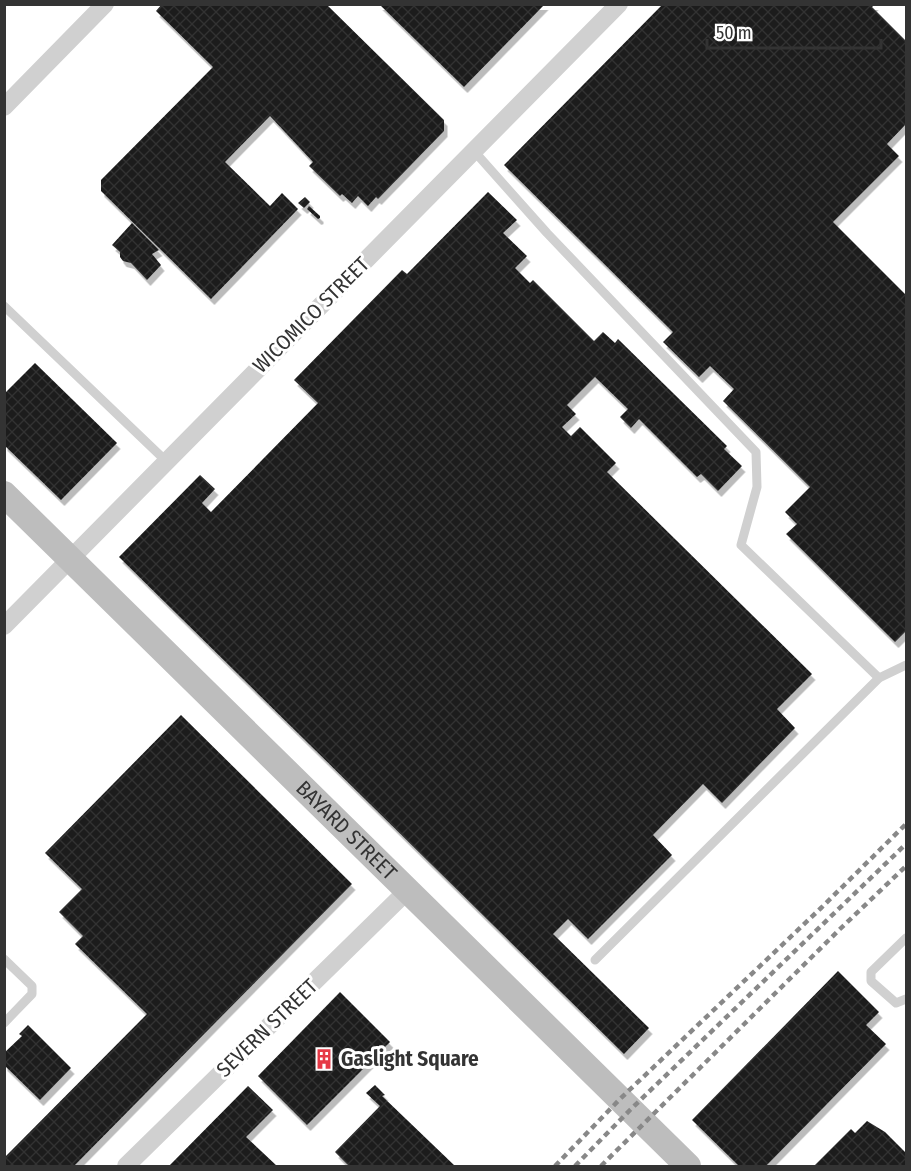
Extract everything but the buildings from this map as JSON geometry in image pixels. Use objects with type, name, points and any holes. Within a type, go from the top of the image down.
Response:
[{"type":"street","points":[[4,106],[105,4]]},
{"type":"street","name":"WICOMICO STREET","points":[[4,626],[619,4]]},
{"type":"street","name":"BAYARD STREET","points":[[4,494],[688,1167]]},
{"type":"street","name":"SEVERN STREET","points":[[126,1167],[408,890]]},
{"type":"lane","points":[[474,151],[547,233],[756,452],[757,487],[741,545],[879,678]]},
{"type":"lane","points":[[4,306],[166,461]]},
{"type":"lane","points":[[595,960],[879,678],[906,665]]},
{"type":"lane","points":[[906,938],[871,972],[871,981],[896,1003],[906,999]]},
{"type":"lane","points":[[4,958],[32,986],[33,990],[32,994],[4,1023]]},
{"type":"railway","points":[[555,1166],[620,1099],[906,824]]},
{"type":"railway","points":[[575,1166],[906,844]]},
{"type":"railway","points":[[601,1166],[906,866]]},
{"type":"place","name":"Gaslight Square","points":[[324,1059]]}]
